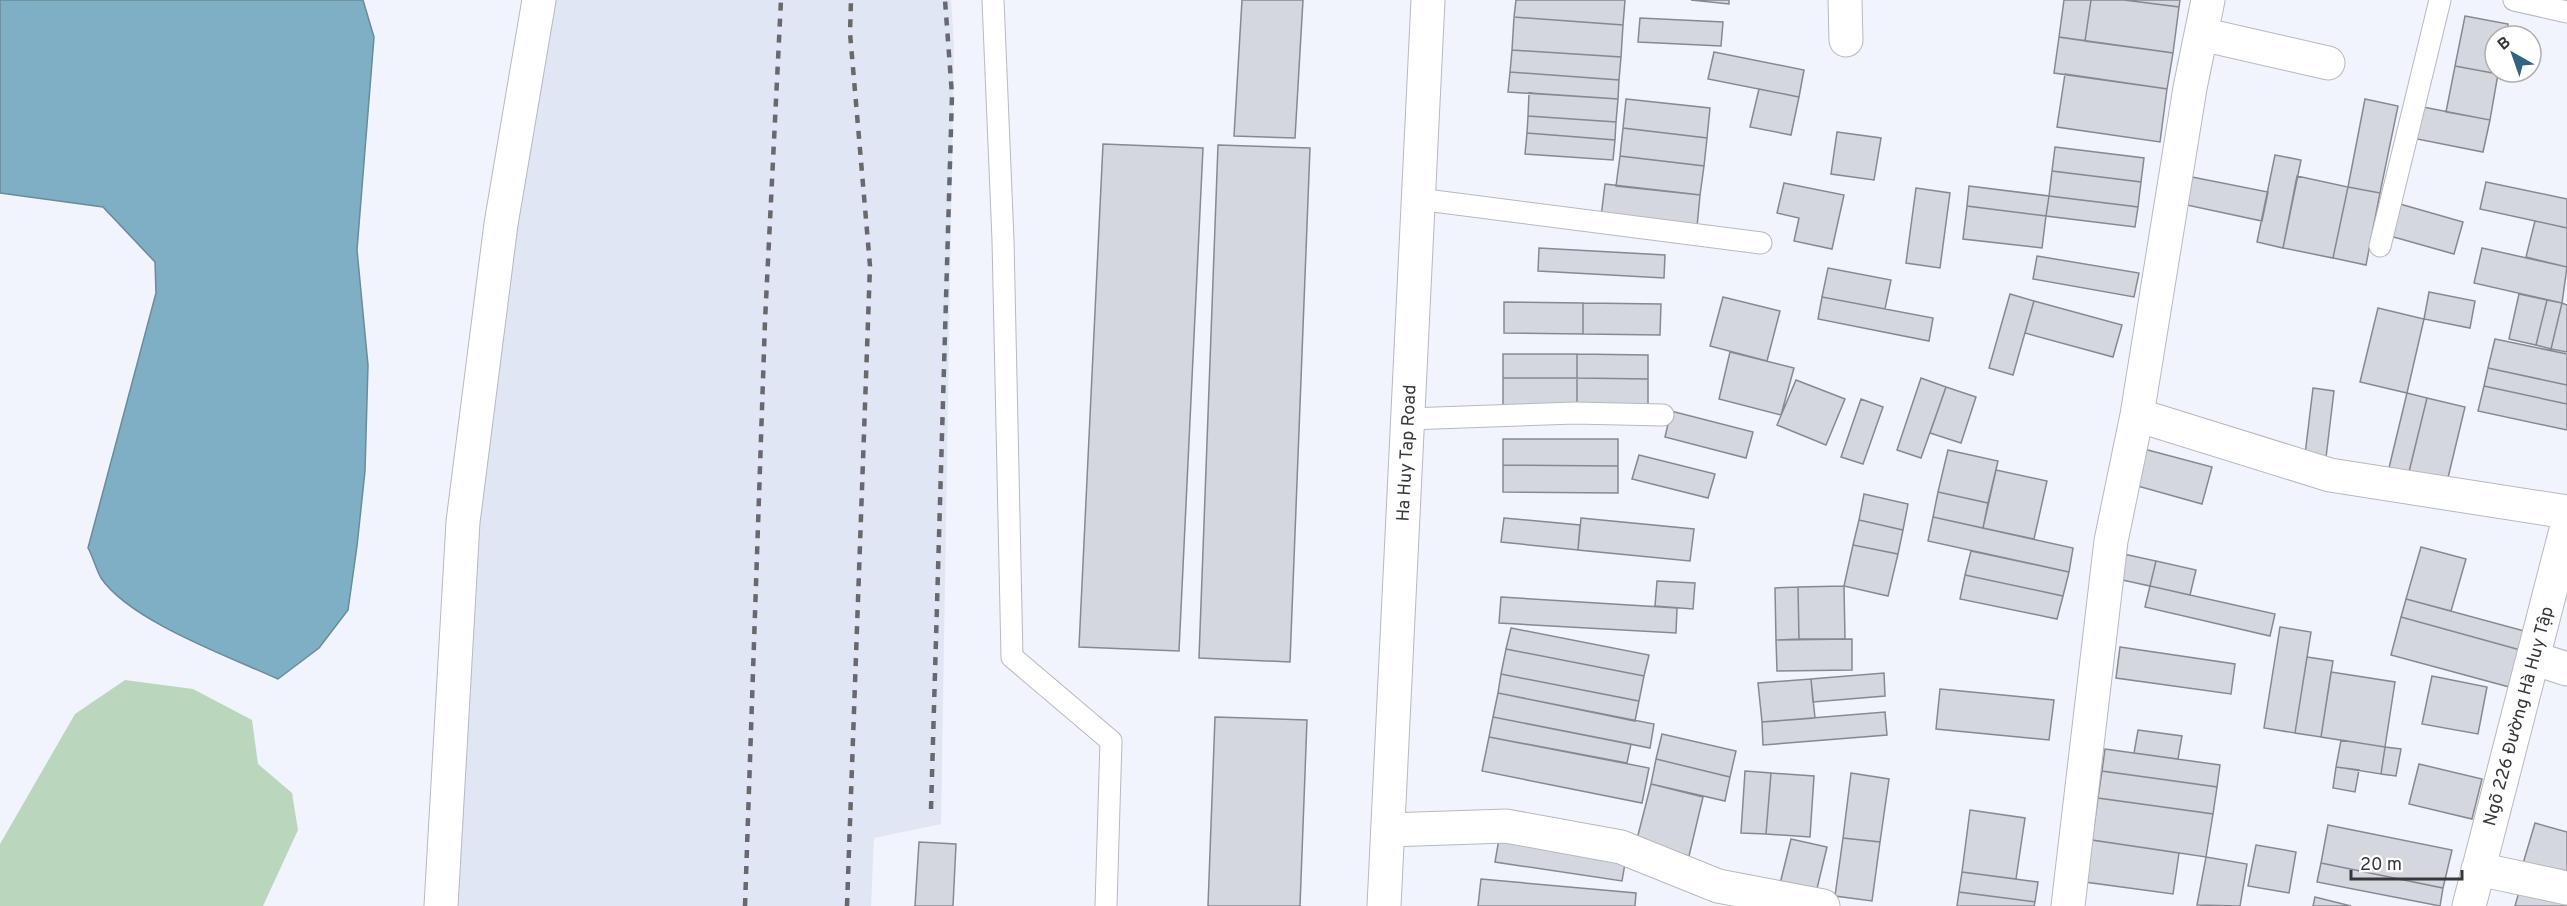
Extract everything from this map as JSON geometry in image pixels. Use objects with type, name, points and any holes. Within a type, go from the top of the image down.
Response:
[{"type":"street","points":[[441,906],[463,522],[501,224],[539,0]]},
{"type":"street","name":"Ha Huy Tap Road","points":[[1384,906],[1428,0]]},
{"type":"street","points":[[1845,0],[1846,40]]},
{"type":"street","points":[[2068,906],[2111,541],[2137,415],[2208,0]]},
{"type":"street","points":[[2201,34],[2328,63]]},
{"type":"street","points":[[2137,415],[2330,475],[2567,512]]},
{"type":"street","name":"Ngõ 226 Đường Hà Huy Tập","points":[[2469,906],[2567,526]]},
{"type":"street","points":[[2533,658],[2567,669]]},
{"type":"street","points":[[1388,830],[1506,826],[1622,847],[1718,886],[1823,906]]},
{"type":"street","points":[[2478,869],[2567,888]]},
{"type":"lane","points":[[993,0],[1003,240],[1012,657],[1111,741],[1106,906]]},
{"type":"lane","points":[[2380,246],[2440,0]]},
{"type":"lane","points":[[2514,0],[2567,12]]},
{"type":"lane","points":[[1419,199],[1761,243]]},
{"type":"lane","points":[[1408,419],[1575,413],[1663,415]]},
{"type":"shaded area","points":[[547,0],[951,0],[954,45],[941,824],[874,838],[871,906],[458,906],[479,524],[516,191]]},
{"type":"green space","points":[[125,680],[193,689],[252,720],[258,764],[292,793],[298,830],[263,906],[0,906],[0,844],[75,714]]},
{"type":"water","points":[[0,0],[363,0],[374,37],[357,250],[368,365],[365,471],[357,546],[348,610],[319,648],[278,679],[182,636],[134,609],[115,594],[101,578],[88,548],[156,293],[155,262],[103,207],[0,193]]},
{"type":"building","points":[[1242,0],[1303,0],[1295,138],[1234,136]]},
{"type":"building","points":[[1516,0],[1625,0],[1623,25],[1514,17]]},
{"type":"building","points":[[1691,0],[1729,0],[1729,4]]},
{"type":"building","points":[[2064,0],[2091,0],[2085,41],[2059,37]]},
{"type":"building","points":[[2091,0],[2124,0],[2179,7],[2173,53],[2085,41]]},
{"type":"building","points":[[2124,0],[2180,0],[2179,7]]},
{"type":"building","points":[[2465,16],[2508,24],[2483,24],[2483,71],[2455,66]]},
{"type":"building","points":[[1514,17],[1623,25],[1621,57],[1512,50]]},
{"type":"building","points":[[1640,18],[1723,22],[1721,46],[1638,42]]},
{"type":"building","points":[[2059,37],[2173,53],[2167,89],[2054,73]]},
{"type":"building","points":[[1512,50],[1621,57],[1619,80],[1510,72]]},
{"type":"building","points":[[1714,52],[1804,70],[1799,97],[1708,79]]},
{"type":"building","points":[[2455,66],[2483,71],[2483,84],[2496,84],[2490,120],[2446,112]]},
{"type":"building","points":[[1510,72],[1619,80],[1618,99],[1508,92]]},
{"type":"building","points":[[2065,74],[2167,89],[2160,142],[2057,127]]},
{"type":"building","points":[[1759,89],[1799,97],[1791,135],[1750,127]]},
{"type":"building","points":[[1529,93],[1618,99],[1616,122],[1528,116]]},
{"type":"building","points":[[1626,99],[1710,108],[1707,138],[1623,128]]},
{"type":"building","points":[[2365,99],[2398,106],[2380,193],[2348,187]]},
{"type":"building","points":[[2418,106],[2490,120],[2483,152],[2412,138]]},
{"type":"building","points":[[1528,116],[1616,122],[1615,140],[1527,133]]},
{"type":"building","points":[[1623,128],[1707,138],[1704,166],[1620,156]]},
{"type":"building","points":[[1837,132],[1881,138],[1874,180],[1831,174]]},
{"type":"building","points":[[1527,133],[1615,140],[1613,160],[1525,154]]},
{"type":"building","points":[[1103,144],[1203,148],[1179,651],[1079,647]]},
{"type":"building","points":[[1218,145],[1310,148],[1290,662],[1199,658]]},
{"type":"building","points":[[2055,147],[2144,158],[2141,182],[2052,171]]},
{"type":"building","points":[[2275,155],[2301,160],[2283,248],[2257,242]]},
{"type":"building","points":[[1620,156],[1704,166],[1700,195],[1616,186]]},
{"type":"building","points":[[2052,171],[2141,182],[2138,207],[2049,196]]},
{"type":"building","points":[[2187,176],[2268,192],[2262,221],[2182,204]]},
{"type":"building","points":[[2297,176],[2348,187],[2333,258],[2283,248]]},
{"type":"building","points":[[2486,182],[2567,199],[2567,228],[2480,209]]},
{"type":"building","points":[[1784,183],[1844,195],[1832,249],[1794,241],[1799,218],[1777,213]]},
{"type":"building","points":[[1605,184],[1700,195],[1697,227],[1601,217]]},
{"type":"building","points":[[1969,186],[2049,196],[2046,216],[1967,206]]},
{"type":"building","points":[[2348,187],[2380,193],[2366,265],[2333,258]]},
{"type":"building","points":[[1916,188],[1950,193],[1940,268],[1906,263]]},
{"type":"building","points":[[2049,196],[2138,207],[2135,227],[2046,216]]},
{"type":"building","points":[[2400,204],[2463,222],[2454,254],[2390,236]]},
{"type":"building","points":[[1967,206],[2046,216],[2042,248],[1963,239]]},
{"type":"building","points":[[2535,221],[2567,228],[2567,267],[2526,257]]},
{"type":"building","points":[[1539,248],[1665,255],[1664,278],[1538,271]]},
{"type":"building","points":[[2482,248],[2567,267],[2562,303],[2474,283]]},
{"type":"building","points":[[2037,256],[2139,273],[2134,297],[2033,279]]},
{"type":"building","points":[[1828,268],[1891,280],[1885,309],[1822,297]]},
{"type":"building","points":[[2429,292],[2475,301],[2470,328],[2424,319]]},
{"type":"building","points":[[2010,294],[2034,301],[2013,375],[1989,368]]},
{"type":"building","points":[[2519,294],[2547,300],[2536,345],[2509,339]]},
{"type":"building","points":[[1723,297],[1780,311],[1767,361],[1710,346]]},
{"type":"building","points":[[1822,297],[1933,318],[1929,341],[1818,319]]},
{"type":"building","points":[[2547,300],[2562,303],[2551,349],[2536,345]]},
{"type":"building","points":[[2034,301],[2122,325],[2113,357],[2025,333]]},
{"type":"building","points":[[1504,302],[1583,303],[1583,334],[1504,333]]},
{"type":"building","points":[[1583,303],[1661,304],[1660,335],[1583,334]]},
{"type":"building","points":[[2562,303],[2567,305],[2567,352],[2551,349]]},
{"type":"building","points":[[2378,308],[2424,319],[2407,393],[2360,382]]},
{"type":"building","points":[[2495,339],[2567,354],[2567,385],[2488,368]]},
{"type":"building","points":[[1730,352],[1794,368],[1781,415],[1719,399]]},
{"type":"building","points":[[1503,354],[1577,354],[1577,378],[1503,378]]},
{"type":"building","points":[[1577,354],[1648,355],[1648,379],[1577,378]]},
{"type":"building","points":[[2488,368],[2567,385],[2567,404],[2484,386]]},
{"type":"building","points":[[1503,378],[1577,378],[1577,405],[1503,405]]},
{"type":"building","points":[[1577,378],[1648,379],[1648,406],[1577,405]]},
{"type":"building","points":[[1921,378],[1946,387],[1921,458],[1897,450]]},
{"type":"building","points":[[1796,380],[1845,399],[1826,445],[1777,425]]},
{"type":"building","points":[[2484,386],[2567,404],[2567,430],[2478,411]]},
{"type":"building","points":[[1946,387],[1976,397],[1961,443],[1930,433]]},
{"type":"building","points":[[2313,388],[2334,391],[2325,466],[2304,463]]},
{"type":"building","points":[[2407,393],[2427,398],[2408,476],[2388,472]]},
{"type":"building","points":[[2427,398],[2465,407],[2446,486],[2408,476]]},
{"type":"building","points":[[1861,399],[1883,407],[1863,464],[1841,457]]},
{"type":"building","points":[[1671,411],[1753,432],[1746,458],[1665,437]]},
{"type":"building","points":[[1503,439],[1618,439],[1618,466],[1503,465]]},
{"type":"building","points":[[2144,449],[2212,467],[2202,504],[2134,485]]},
{"type":"building","points":[[1948,450],[1998,461],[1988,503],[1938,492]]},
{"type":"building","points":[[1639,455],[1715,474],[1708,498],[1632,479]]},
{"type":"building","points":[[1503,465],[1618,466],[1618,493],[1503,492]]},
{"type":"building","points":[[1996,470],[2047,481],[2034,539],[1983,528]]},
{"type":"building","points":[[1938,492],[1988,503],[1983,528],[1933,517]]},
{"type":"building","points":[[1864,494],[1908,504],[1903,530],[1859,520]]},
{"type":"building","points":[[1933,517],[2073,548],[2069,572],[1928,541]]},
{"type":"building","points":[[1504,518],[1580,525],[1578,550],[1501,542]]},
{"type":"building","points":[[1581,518],[1694,529],[1690,561],[1578,550]]},
{"type":"building","points":[[1859,520],[1903,530],[1898,554],[1853,545]]},
{"type":"building","points":[[1853,545],[1898,554],[1888,596],[1844,586]]},
{"type":"building","points":[[2421,547],[2466,559],[2451,611],[2406,599]]},
{"type":"building","points":[[1971,551],[2069,572],[2063,596],[1965,575]]},
{"type":"building","points":[[2119,553],[2156,561],[2150,586],[2113,578]]},
{"type":"building","points":[[2156,561],[2196,570],[2190,595],[2150,586]]},
{"type":"building","points":[[1965,575],[2063,596],[2057,619],[1960,599]]},
{"type":"building","points":[[1657,581],[1695,583],[1693,609],[1655,606]]},
{"type":"building","points":[[1844,586],[1845,639],[1799,639],[1798,587]]},
{"type":"building","points":[[2150,586],[2275,614],[2270,636],[2145,607]]},
{"type":"building","points":[[1798,587],[1799,639],[1776,640],[1775,588]]},
{"type":"building","points":[[1501,597],[1677,608],[1676,633],[1499,623]]},
{"type":"building","points":[[2406,599],[2528,632],[2524,651],[2401,617]]},
{"type":"building","points":[[2401,617],[2524,651],[2513,688],[2391,655]]},
{"type":"building","points":[[2280,627],[2311,632],[2295,733],[2264,728]]},
{"type":"building","points":[[1511,628],[1649,655],[1644,676],[1506,649]]},
{"type":"building","points":[[1852,639],[1852,670],[1777,671],[1776,640]]},
{"type":"building","points":[[2120,647],[2235,664],[2231,694],[2116,678]]},
{"type":"building","points":[[1506,649],[1644,676],[1639,701],[1501,674]]},
{"type":"building","points":[[2307,657],[2333,661],[2321,737],[2295,733]]},
{"type":"building","points":[[2331,672],[2395,682],[2385,747],[2321,737]]},
{"type":"building","points":[[1884,673],[1885,696],[1813,702],[1811,679]]},
{"type":"building","points":[[1501,674],[1639,701],[1635,721],[1498,693]]},
{"type":"building","points":[[2432,676],[2487,687],[2478,734],[2422,724]]},
{"type":"building","points":[[1811,679],[1815,718],[1762,722],[1758,683]]},
{"type":"building","points":[[1940,689],[2054,700],[2049,740],[1936,729]]},
{"type":"building","points":[[1498,693],[1654,724],[1650,748],[1493,717]]},
{"type":"building","points":[[1885,712],[1887,735],[1763,745],[1762,722]]},
{"type":"building","points":[[1215,717],[1307,720],[1300,906],[1208,906]]},
{"type":"building","points":[[1493,717],[1631,744],[1627,763],[1489,737]]},
{"type":"building","points":[[2138,730],[2182,736],[2178,759],[2134,753]]},
{"type":"building","points":[[1662,734],[1736,751],[1730,777],[1656,759]]},
{"type":"building","points":[[1489,737],[1649,768],[1642,803],[1482,771]]},
{"type":"building","points":[[2341,740],[2385,747],[2381,774],[2336,767]]},
{"type":"building","points":[[2385,747],[2401,749],[2396,776],[2381,774]]},
{"type":"building","points":[[2105,749],[2220,765],[2217,787],[2102,771]]},
{"type":"building","points":[[1656,759],[1730,777],[1725,801],[1651,784]]},
{"type":"building","points":[[2419,764],[2482,779],[2472,819],[2409,804]]},
{"type":"building","points":[[2336,767],[2359,770],[2355,792],[2333,788]]},
{"type":"building","points":[[1745,771],[1771,773],[1766,834],[1741,833]]},
{"type":"building","points":[[2102,771],[2217,787],[2213,814],[2098,798]]},
{"type":"building","points":[[1771,773],[1814,776],[1810,837],[1766,834]]},
{"type":"building","points":[[1851,773],[1889,779],[1880,842],[1843,838]]},
{"type":"building","points":[[1651,784],[1703,797],[1689,856],[1636,843]]},
{"type":"building","points":[[2098,798],[2213,814],[2206,857],[2092,840]]},
{"type":"building","points":[[1970,810],[2025,818],[2016,879],[1962,872]]},
{"type":"building","points":[[2535,823],[2567,832],[2567,879],[2522,867]]},
{"type":"building","points":[[2328,825],[2452,850],[2443,888],[2321,863]]},
{"type":"building","points":[[1500,833],[1627,852],[1622,881],[1495,862]]},
{"type":"building","points":[[1843,838],[1880,842],[1872,901],[1835,896]]},
{"type":"building","points":[[1791,839],[1827,847],[1814,901],[1778,892]]},
{"type":"building","points":[[2092,840],[2179,853],[2173,894],[2085,882]]},
{"type":"building","points":[[919,842],[956,844],[953,906],[915,906]]},
{"type":"building","points":[[2256,845],[2296,852],[2289,893],[2248,886]]},
{"type":"building","points":[[2206,857],[2247,864],[2240,906],[2197,905]]},
{"type":"building","points":[[2321,863],[2443,888],[2440,906],[2317,882]]},
{"type":"building","points":[[1962,872],[2038,882],[2035,902],[1959,892]]},
{"type":"building","points":[[1481,879],[1636,893],[1635,906],[1478,906]]},
{"type":"building","points":[[1959,892],[2035,902],[2034,906],[1957,906]]},
{"type":"building","points":[[2519,892],[2567,903],[2567,906],[2515,906]]},
{"type":"building","points":[[2315,897],[2351,906],[2313,906]]},
{"type":"railway","points":[[745,906],[765,321],[781,0]]},
{"type":"railway","points":[[847,906],[870,266],[850,33],[851,0]]},
{"type":"railway","points":[[931,809],[952,95],[945,0]]}]
